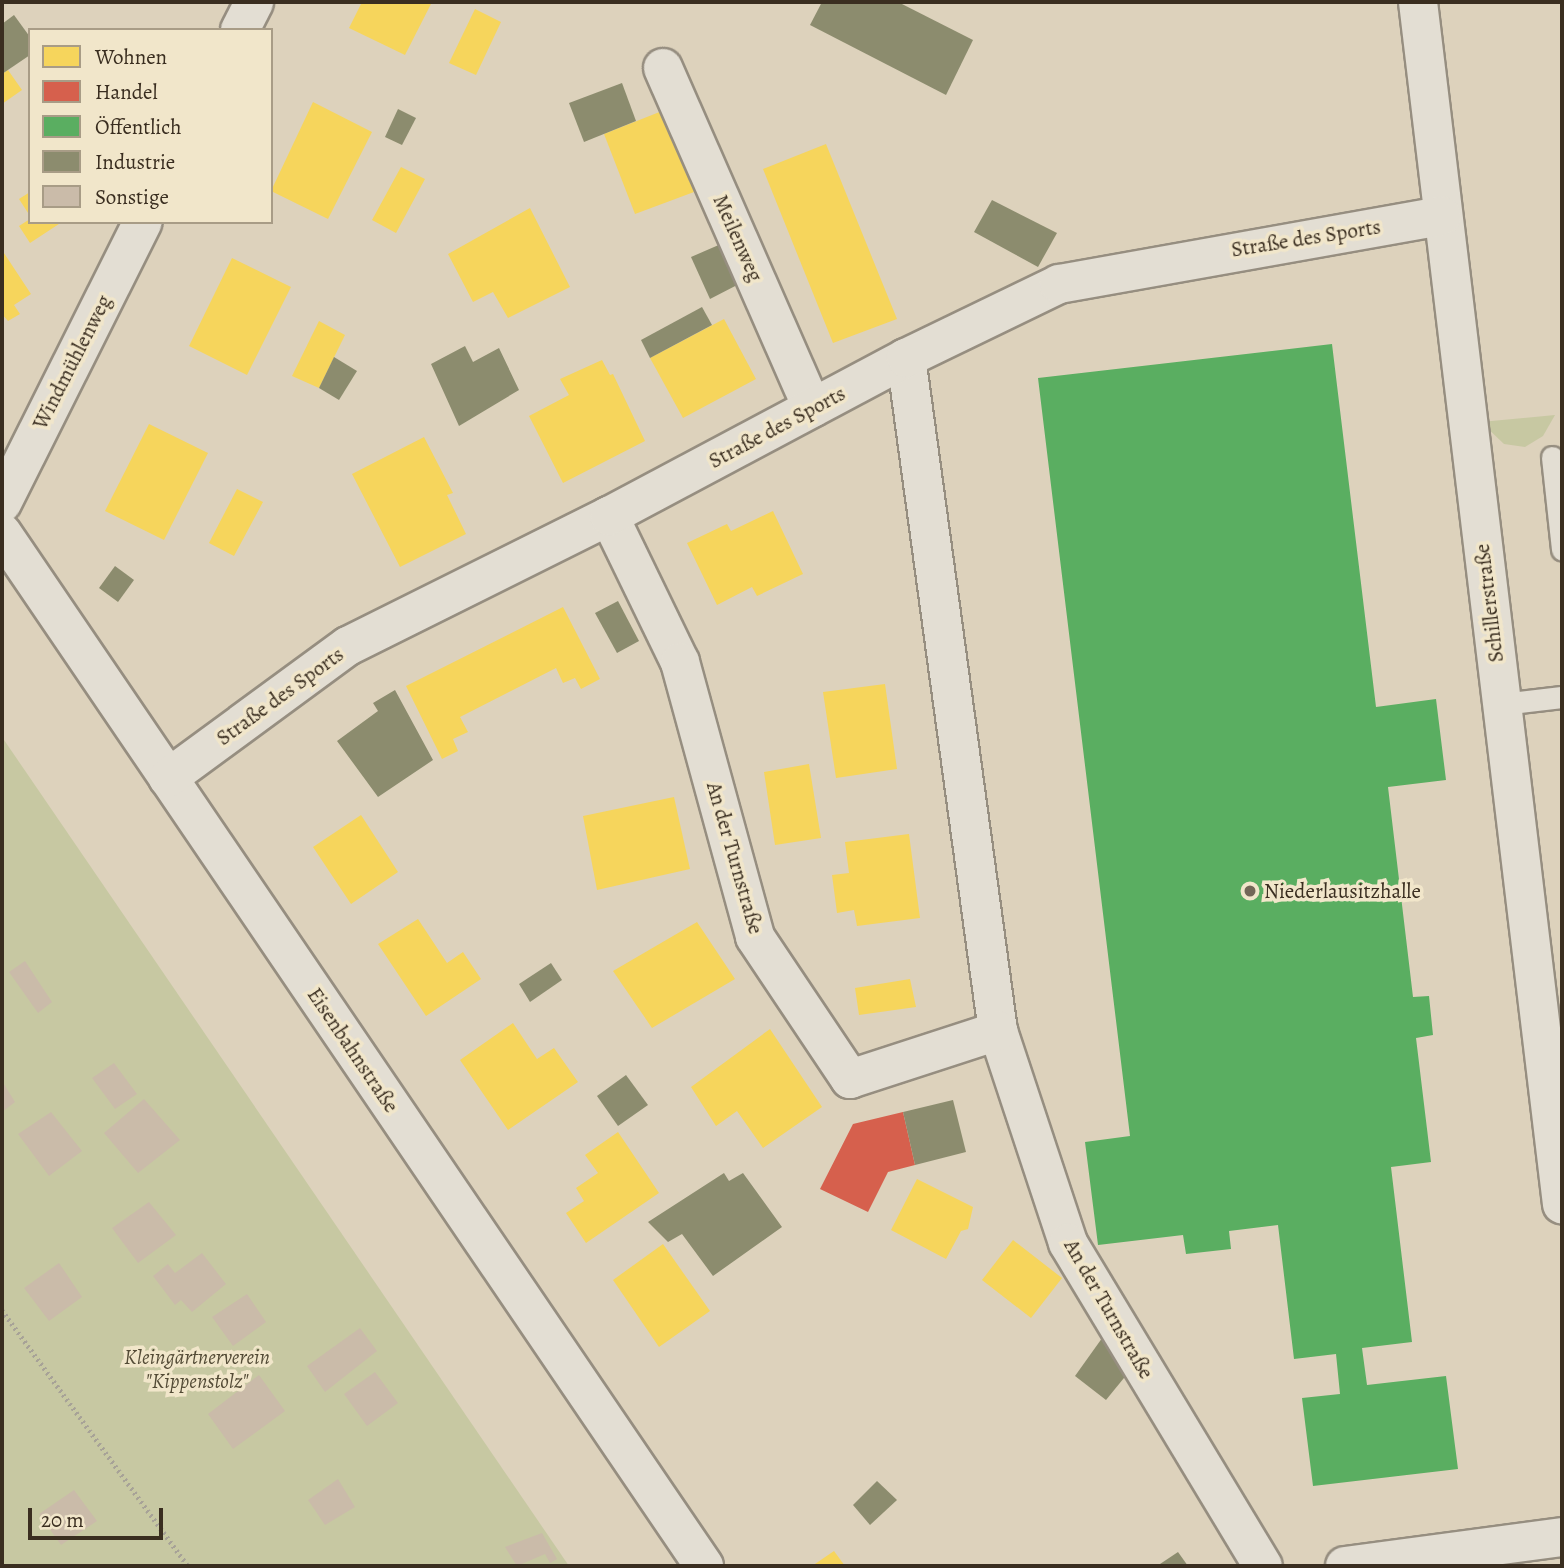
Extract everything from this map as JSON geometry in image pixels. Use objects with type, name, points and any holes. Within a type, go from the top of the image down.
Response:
[{"type":"street","points":[[241,28],[254,2]]},
{"type":"street","name":"Schillerstraße","points":[[1418,2],[1562,1204]]},
{"type":"street","name":"Meilenweg","points":[[663,68],[812,408]]},
{"type":"street","name":"Straße des Sports","points":[[168,778],[348,646],[609,516],[906,358],[1059,284],[1442,215]]},
{"type":"street","name":"Windmühlenweg","points":[[2,503],[142,224]]},
{"type":"street","name":"An der Turnstraße","points":[[906,358],[998,1031],[1068,1243],[1263,1566]]},
{"type":"street","name":"An der Turnstraße","points":[[609,516],[680,662],[755,937],[850,1079],[998,1031]]},
{"type":"street","name":"Eisenbahnstraße","points":[[2,533],[704,1566]]},
{"type":"street","points":[[1345,1566],[1562,1537]]},
{"type":"lane","points":[[1552,457],[1562,550]]},
{"type":"lane","points":[[1502,704],[1562,697]]},
{"type":"path","points":[[2,1310],[188,1566]]},
{"type":"green space","points":[[1555,415],[1543,436],[1525,447],[1504,444],[1481,422]]},
{"type":"green space","name":"Kleingärtnerverein \"Kippenstolz\"","points":[[2,737],[569,1566],[2,1566]]},
{"type":"building: Wohnen","points":[[362,2],[432,2],[405,55],[349,28]]},
{"type":"building: Wohnen","points":[[475,9],[501,22],[476,75],[449,63]]},
{"type":"building: Wohnen","points":[[8,70],[22,90],[2,104],[2,74]]},
{"type":"building: Wohnen","points":[[313,102],[372,132],[328,219],[273,192],[273,187]]},
{"type":"building: Wohnen","points":[[662,111],[694,192],[635,214],[604,134]]},
{"type":"building: Wohnen","points":[[826,144],[897,319],[833,343],[763,169]]},
{"type":"building: Wohnen","points":[[401,167],[425,179],[396,233],[372,220]]},
{"type":"building: Wohnen","points":[[28,193],[28,213],[19,199]]},
{"type":"building: Wohnen","points":[[530,208],[570,287],[508,318],[493,292],[473,302],[448,254]]},
{"type":"building: Wohnen","points":[[28,220],[28,224],[59,224],[30,243],[19,226]]},
{"type":"building: Wohnen","points":[[2,250],[31,294],[14,305],[20,314],[8,321],[2,314]]},
{"type":"building: Wohnen","points":[[232,258],[291,287],[247,375],[189,346]]},
{"type":"building: Wohnen","points":[[724,319],[756,379],[683,418],[650,358]]},
{"type":"building: Wohnen","points":[[319,321],[345,335],[319,388],[292,376]]},
{"type":"building: Wohnen","points":[[602,360],[610,375],[613,374],[645,441],[563,483],[529,416],[569,395],[560,379]]},
{"type":"building: Wohnen","points":[[149,424],[208,453],[164,540],[105,511]]},
{"type":"building: Wohnen","points":[[424,437],[453,493],[447,495],[466,534],[400,567],[352,474]]},
{"type":"building: Wohnen","points":[[237,489],[263,502],[234,556],[209,543]]},
{"type":"building: Wohnen","points":[[773,511],[803,574],[757,596],[752,587],[717,605],[687,543],[727,524],[731,531]]},
{"type":"building: Wohnen","points":[[563,607],[600,679],[581,689],[575,678],[563,683],[556,668],[460,717],[468,732],[453,739],[458,751],[442,759],[406,686]]},
{"type":"building: Wohnen","points":[[885,684],[897,769],[836,778],[823,692]]},
{"type":"building: Wohnen","points":[[809,764],[821,838],[775,845],[764,772]]},
{"type":"building: Wohnen","points":[[674,797],[690,869],[597,890],[583,816]]},
{"type":"building: Wohnen","points":[[361,815],[398,872],[351,904],[313,847]]},
{"type":"building: Wohnen","points":[[909,834],[920,918],[857,926],[854,910],[837,913],[832,875],[849,873],[845,842]]},
{"type":"building: Wohnen","points":[[418,919],[447,963],[463,952],[481,979],[426,1016],[378,944]]},
{"type":"building: Wohnen","points":[[697,922],[735,979],[652,1028],[613,971]]},
{"type":"building: Wohnen","points":[[910,979],[916,1007],[859,1015],[855,988]]},
{"type":"building: Wohnen","points":[[513,1023],[537,1059],[554,1048],[578,1082],[508,1130],[460,1060]]},
{"type":"building: Wohnen","points":[[770,1029],[822,1107],[763,1148],[737,1111],[716,1126],[691,1087]]},
{"type":"building: Wohnen","points":[[618,1132],[659,1193],[586,1243],[566,1213],[584,1201],[576,1188],[598,1173],[585,1155]]},
{"type":"building: Wohnen","points":[[917,1179],[973,1207],[968,1229],[961,1231],[946,1259],[891,1230]]},
{"type":"building: Wohnen","points":[[1013,1240],[1062,1278],[1031,1318],[982,1280]]},
{"type":"building: Wohnen","points":[[663,1244],[710,1311],[659,1347],[613,1280]]},
{"type":"building: Wohnen","points":[[834,1551],[845,1566],[812,1566]]},
{"type":"building: Handel","points":[[903,1112],[915,1165],[888,1172],[868,1212],[820,1189],[853,1124]]},
{"type":"building: Öffentlich","name":"Niederlausitzhalle","points":[[1332,344],[1376,707],[1436,699],[1446,780],[1388,787],[1413,997],[1429,996],[1433,1035],[1416,1038],[1431,1162],[1391,1167],[1412,1342],[1362,1348],[1367,1385],[1446,1376],[1458,1469],[1313,1486],[1302,1398],[1340,1394],[1336,1354],[1294,1359],[1278,1225],[1229,1231],[1231,1249],[1186,1254],[1183,1235],[1098,1245],[1085,1142],[1130,1136],[1038,378]]},
{"type":"building: Industrie","points":[[822,2],[898,2],[973,40],[946,95],[810,25]]},
{"type":"building: Industrie","points":[[14,15],[28,34],[28,56],[2,74],[2,24]]},
{"type":"building: Industrie","points":[[622,83],[636,121],[584,142],[569,103]]},
{"type":"building: Industrie","points":[[398,109],[416,118],[402,145],[385,137]]},
{"type":"building: Industrie","points":[[992,200],[1057,233],[1038,267],[974,232]]},
{"type":"building: Industrie","points":[[721,244],[741,283],[710,299],[691,257]]},
{"type":"building: Industrie","points":[[702,307],[712,325],[650,358],[641,340]]},
{"type":"building: Industrie","points":[[465,346],[473,362],[499,348],[519,390],[459,426],[431,364]]},
{"type":"building: Industrie","points":[[334,357],[357,371],[339,400],[319,388]]},
{"type":"building: Industrie","points":[[115,566],[134,580],[118,602],[99,588]]},
{"type":"building: Industrie","points":[[618,601],[639,641],[617,653],[595,613]]},
{"type":"building: Industrie","points":[[395,690],[433,760],[378,797],[337,741],[378,711],[373,703]]},
{"type":"building: Industrie","points":[[551,963],[562,980],[530,1002],[519,984]]},
{"type":"building: Industrie","points":[[626,1075],[648,1105],[618,1126],[597,1096]]},
{"type":"building: Industrie","points":[[953,1100],[966,1152],[915,1165],[903,1112]]},
{"type":"building: Industrie","points":[[724,1173],[729,1181],[743,1173],[782,1227],[713,1276],[682,1234],[668,1242],[648,1222]]},
{"type":"building: Industrie","points":[[1105,1334],[1128,1373],[1106,1400],[1075,1376]]},
{"type":"building: Industrie","points":[[877,1481],[897,1500],[870,1525],[853,1505]]},
{"type":"building: Industrie","points":[[1178,1552],[1188,1566],[1157,1566]]},
{"type":"building: Sonstige","points":[[25,961],[52,1002],[38,1013],[9,972]]},
{"type":"building: Sonstige","points":[[114,1063],[137,1094],[115,1109],[92,1078]]},
{"type":"building: Sonstige","points":[[2,1081],[15,1102],[2,1112]]},
{"type":"building: Sonstige","points":[[144,1099],[180,1140],[138,1173],[104,1133]]},
{"type":"building: Sonstige","points":[[51,1112],[82,1151],[49,1176],[18,1134]]},
{"type":"building: Sonstige","points":[[149,1202],[176,1235],[138,1263],[112,1228]]},
{"type":"building: Sonstige","points":[[202,1253],[226,1284],[192,1312],[181,1300],[175,1305],[153,1276],[168,1264],[175,1273]]},
{"type":"building: Sonstige","points":[[59,1263],[82,1297],[49,1321],[24,1288]]},
{"type":"building: Sonstige","points":[[247,1294],[266,1322],[233,1346],[212,1317]]},
{"type":"building: Sonstige","points":[[360,1328],[377,1351],[325,1392],[307,1366]]},
{"type":"building: Sonstige","points":[[375,1372],[398,1403],[367,1426],[344,1394]]},
{"type":"building: Sonstige","points":[[259,1375],[285,1411],[233,1449],[208,1414]]},
{"type":"building: Sonstige","points":[[338,1479],[355,1507],[325,1525],[308,1500]]},
{"type":"building: Sonstige","points":[[74,1490],[97,1521],[61,1545],[39,1514]]},
{"type":"building: Sonstige","points":[[542,1533],[557,1559],[550,1563],[545,1554],[517,1566],[505,1547]]},
{"type":"place","name":"Niederlausitzhalle","points":[[1250,891]]}]
